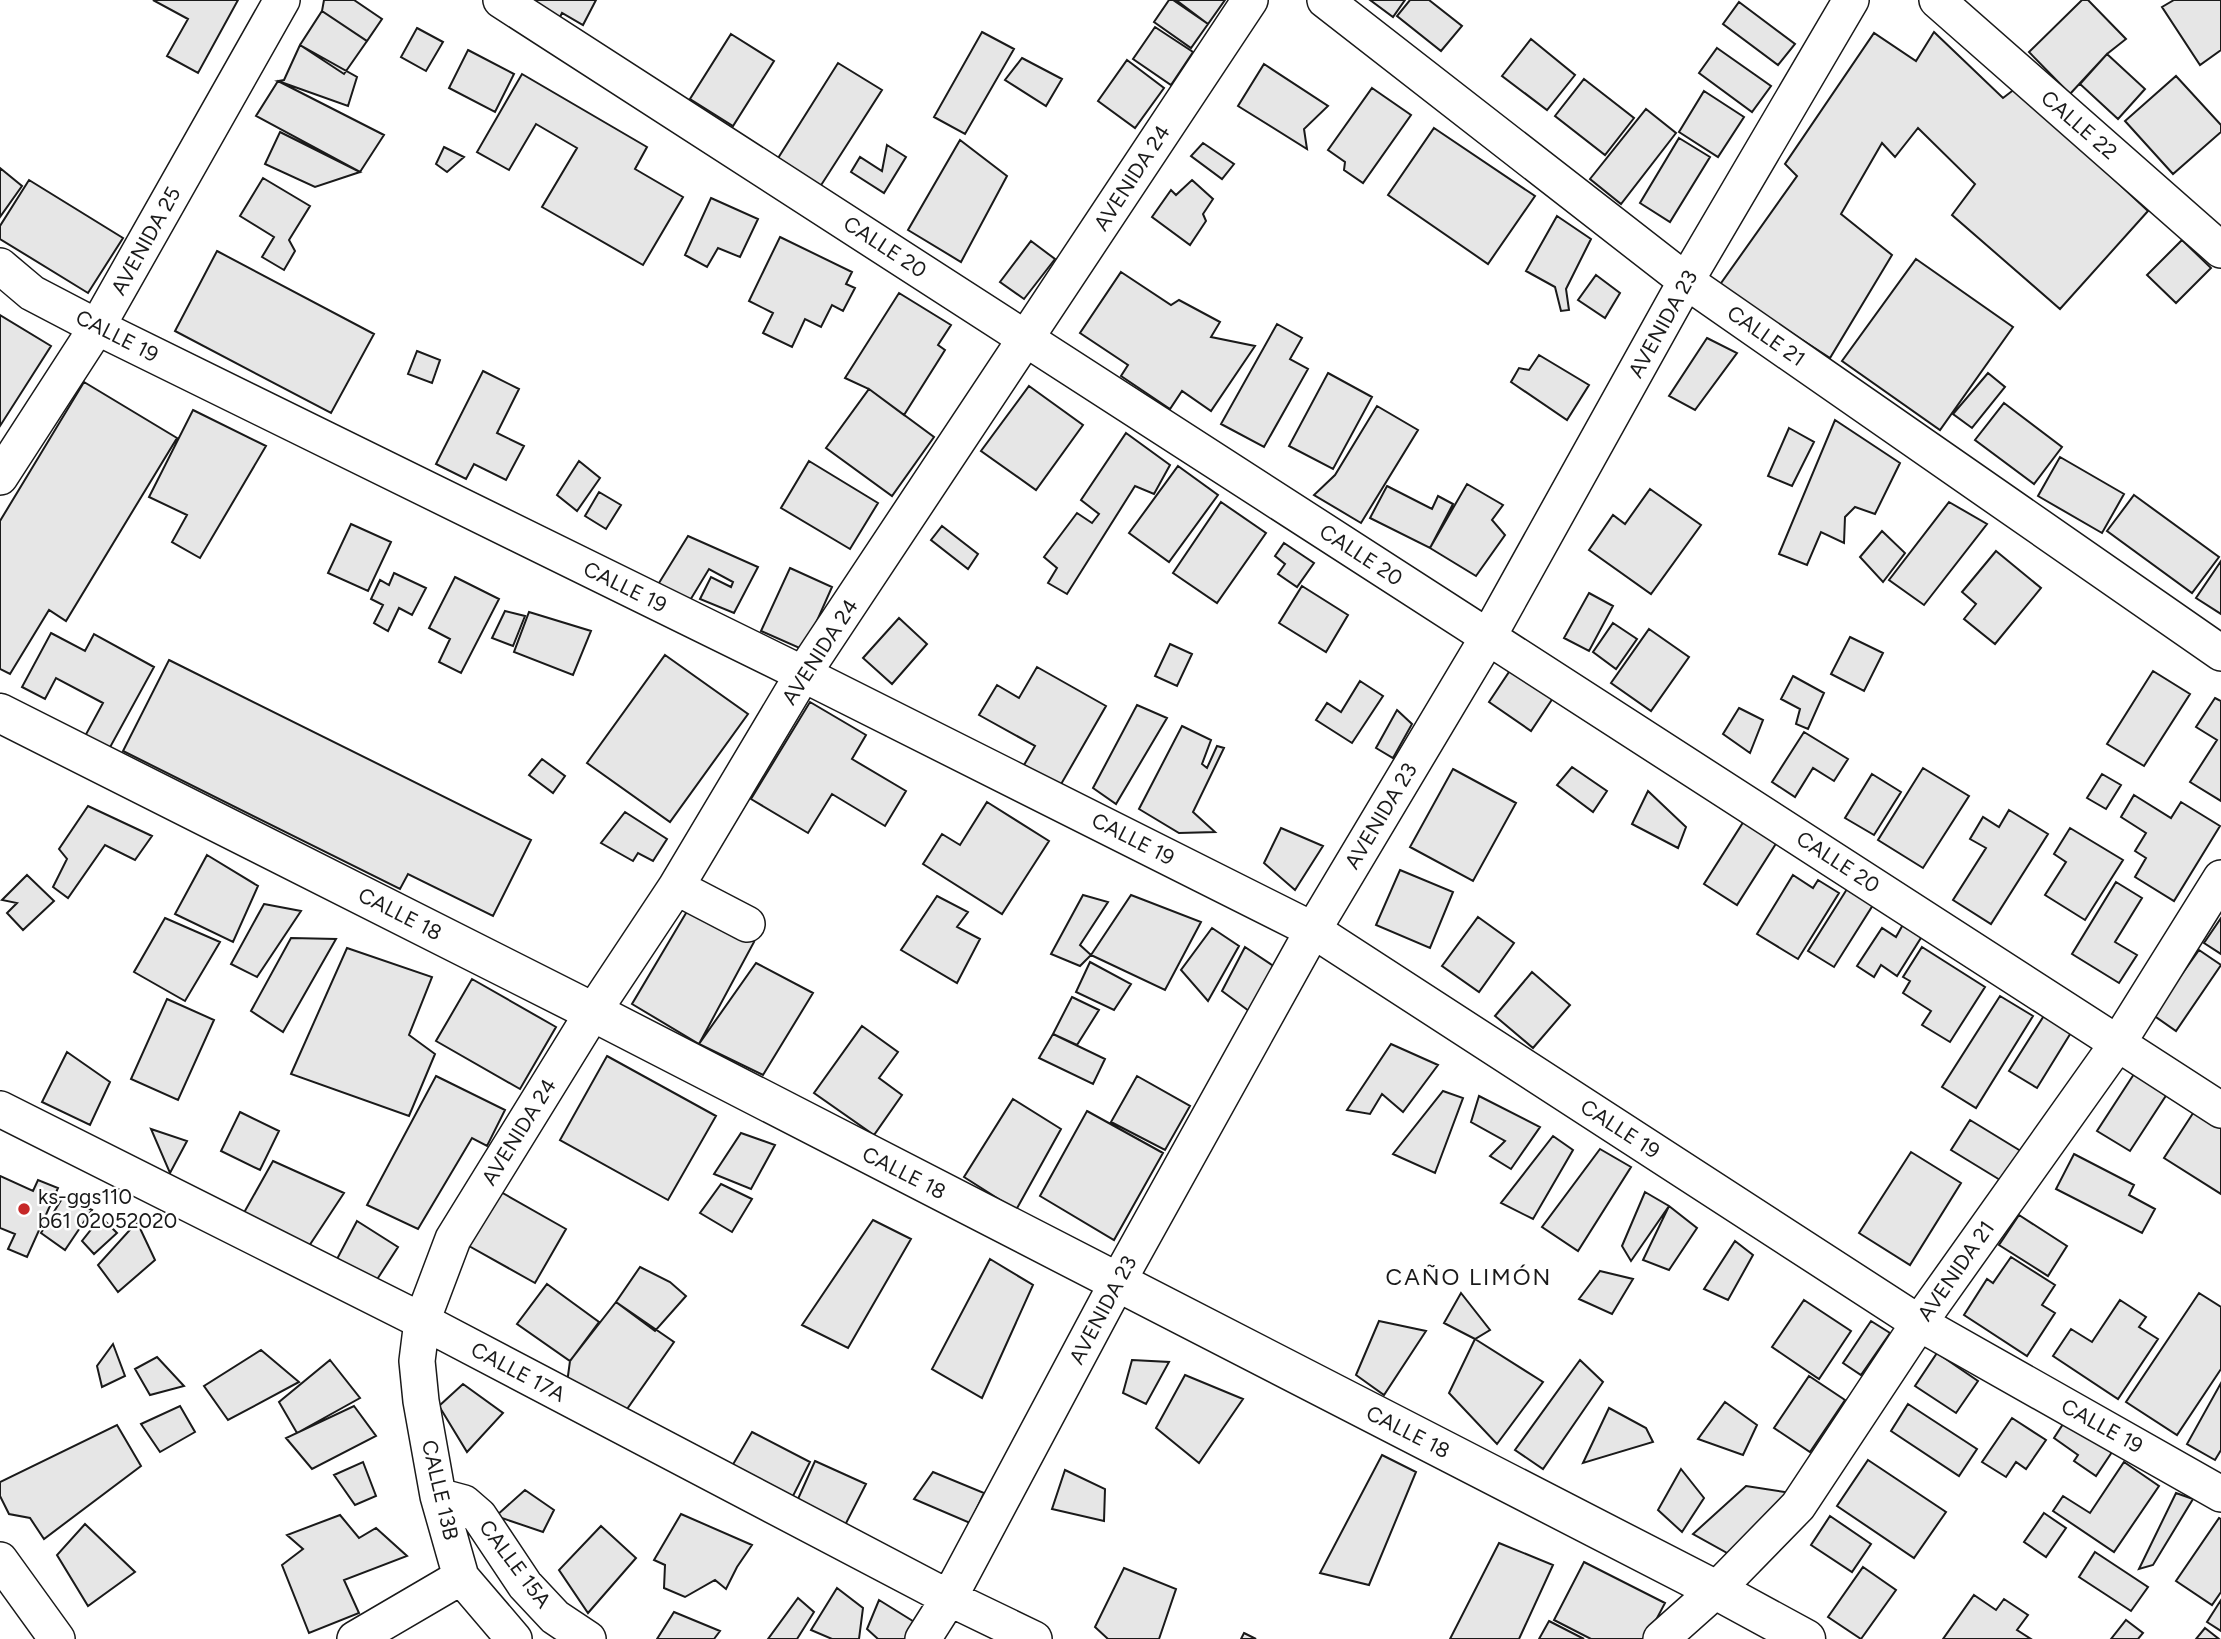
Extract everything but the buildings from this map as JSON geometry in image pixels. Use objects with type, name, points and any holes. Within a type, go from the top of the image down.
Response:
[{"type":"street","name":"AVENIDA 25","points":[[0,477],[97,327],[282,0]]},
{"type":"street","name":"CALLE 20","points":[[501,0],[2221,1110]]},
{"type":"street","name":"AVENIDA 24","points":[[422,1321],[453,1239],[593,1012],[676,887],[803,674],[1250,0]]},
{"type":"street","name":"CALLE 21","points":[[1325,0],[1686,281],[2221,653]]},
{"type":"street","name":"AVENIDA 23","points":[[923,1639],[949,1598],[1117,1283],[1313,930],[1488,637],[1686,281],[1851,0]]},
{"type":"street","name":"CALLE 22","points":[[1937,0],[2221,250]]},
{"type":"street","name":"CALLE 19","points":[[0,266],[32,293],[97,327],[803,674],[1313,930],[1919,1323],[2221,1494]]},
{"type":"street","name":"CALLE 18","points":[[0,713],[593,1012],[1716,1590],[1805,1639]]},
{"type":"street","name":"AVENIDA 21","points":[[1661,1639],[1716,1590],[1798,1506],[1919,1323],[2118,1043],[2221,878]]},
{"type":"street","points":[[676,887],[747,924]]},
{"type":"street","name":"CALLE 17A","points":[[0,1109],[422,1321],[949,1598],[1034,1639]]},
{"type":"street","name":"CALLE 13B","points":[[422,1321],[418,1361],[421,1401],[438,1496],[461,1577],[514,1639]]},
{"type":"street","name":"CALLE 15A","points":[[438,1496],[464,1503],[480,1516],[525,1585],[555,1617],[588,1639]]},
{"type":"street","points":[[0,1560],[57,1639]]},
{"type":"street","points":[[355,1639],[461,1577]]},
{"type":"place","name":"ks-ggs110 b61 02052020","points":[[24,1209]]},
{"type":"district","name":"CAÑO LIMÓN","points":[[1469,1277]]}]
